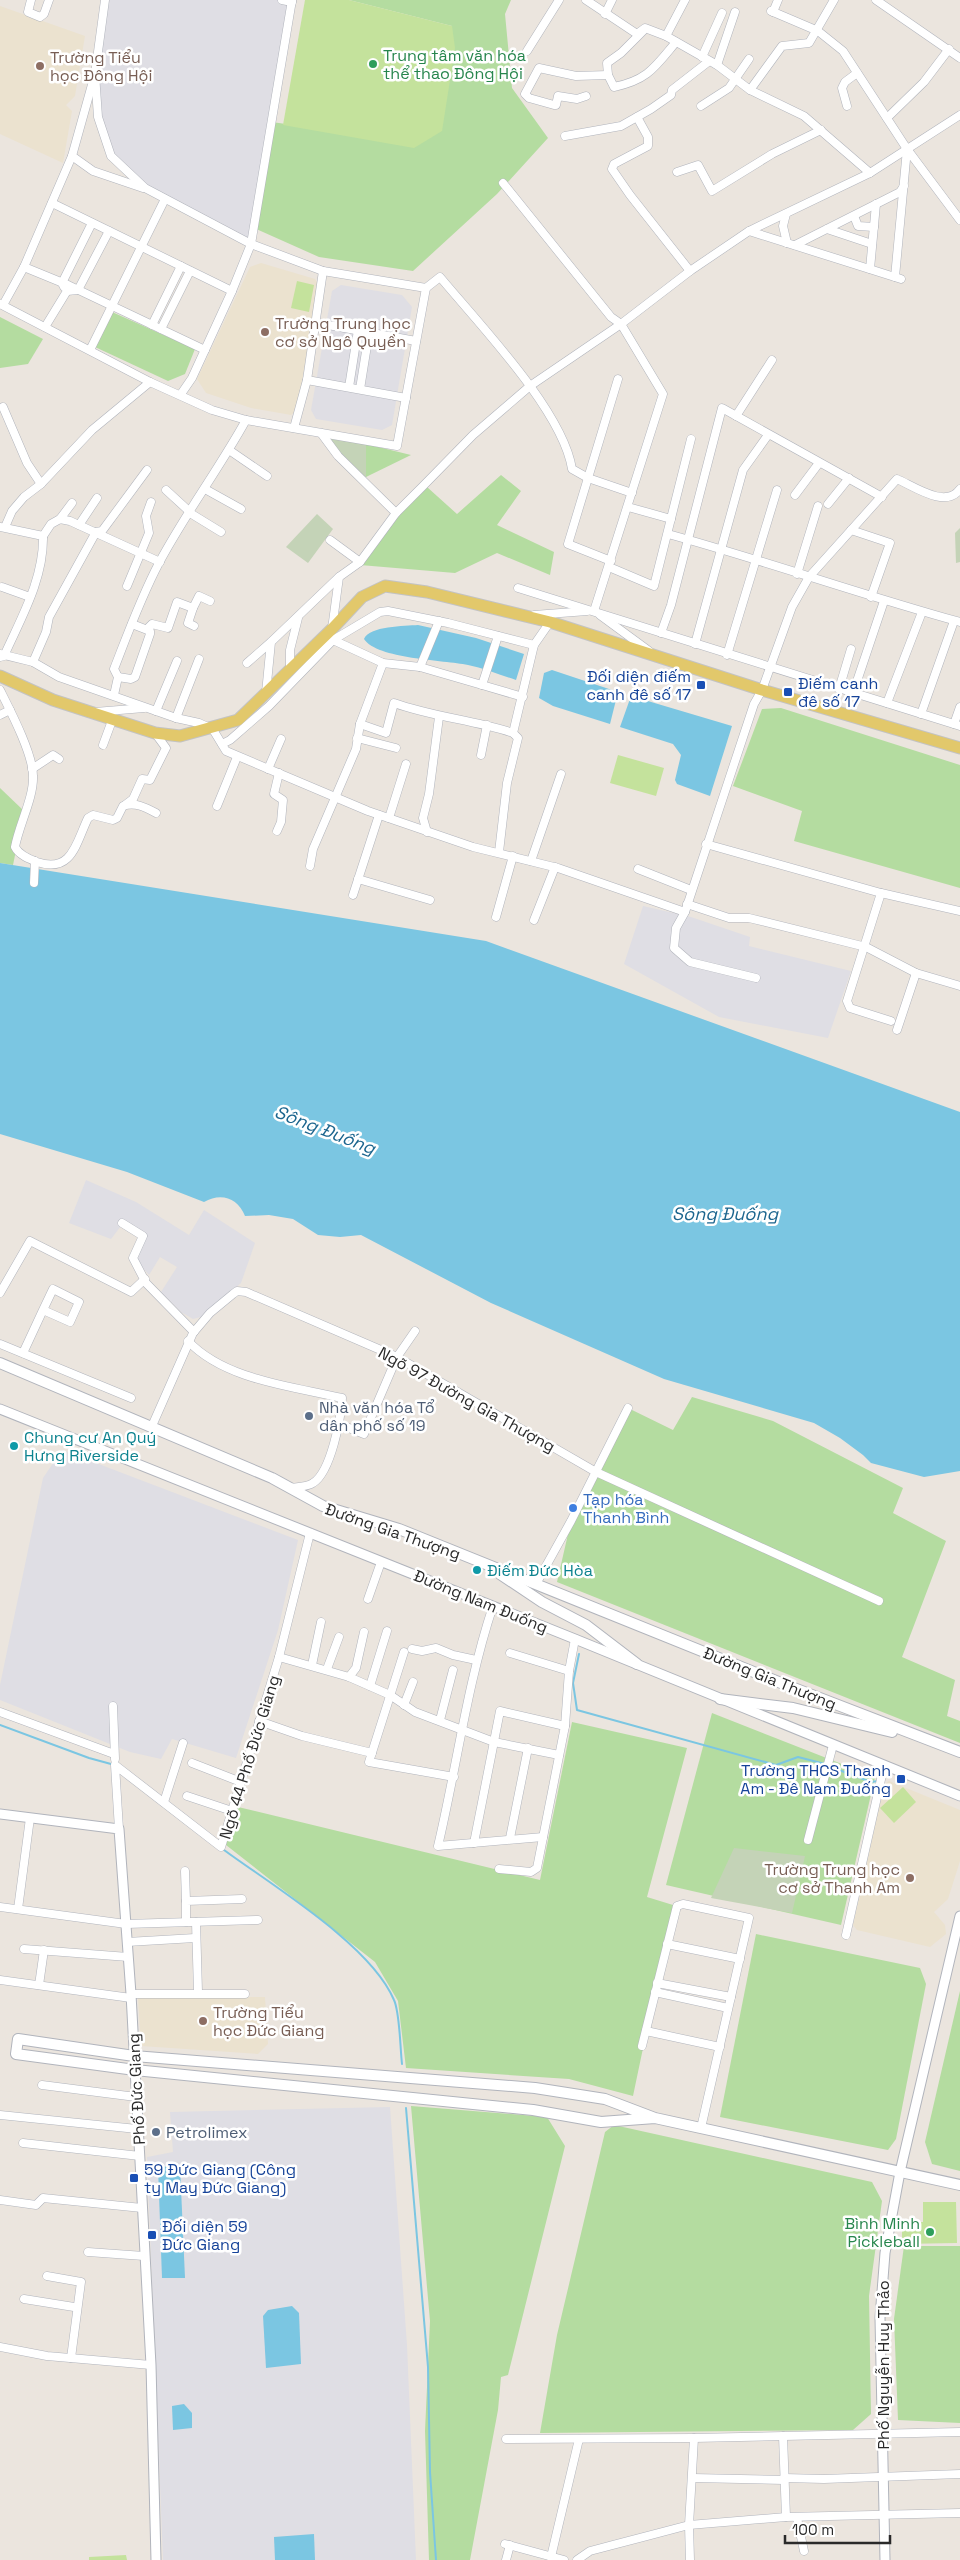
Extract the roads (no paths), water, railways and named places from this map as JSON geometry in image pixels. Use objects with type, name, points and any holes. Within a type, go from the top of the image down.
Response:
[{"type":"main road","points":[[0,676],[53,700],[155,733],[180,736],[238,720],[290,670],[333,635],[362,597],[385,586],[426,592],[550,622],[762,690],[960,748]]},
{"type":"main road","name":"Đường Gia Thượng","points":[[0,1363],[272,1478],[323,1506],[399,1529],[786,1685],[960,1752]]},
{"type":"main road","points":[[482,1562],[535,1598],[586,1625],[637,1664]]},
{"type":"main road","points":[[720,1698],[803,1710],[942,1745]]},
{"type":"main road","points":[[654,2118],[601,2122],[533,2110],[135,2070],[16,2054],[18,2039],[134,2056],[535,2088],[605,2099],[654,2118],[960,2185]]},
{"type":"street","points":[[31,0],[28,12],[40,17],[44,14],[49,0]]},
{"type":"street","points":[[105,0],[94,74],[72,156],[24,268],[2,305],[150,382],[212,410],[246,420],[397,446],[426,288],[440,278],[530,386],[569,452],[572,469],[588,478],[632,492]]},
{"type":"street","points":[[180,394],[192,378],[232,291],[251,244],[292,1],[282,0]]},
{"type":"street","points":[[527,51],[559,0]]},
{"type":"street","points":[[586,0],[637,34],[645,28]]},
{"type":"street","points":[[605,14],[612,0]]},
{"type":"street","points":[[666,36],[685,0]]},
{"type":"street","points":[[778,0],[772,12],[818,30],[843,51],[907,149],[960,220]]},
{"type":"street","points":[[750,90],[782,46],[809,43],[834,0]]},
{"type":"street","points":[[876,0],[960,58]]},
{"type":"street","points":[[717,65],[735,12]]},
{"type":"street","points":[[565,136],[620,126],[638,117],[671,95],[672,90],[705,59],[722,13]]},
{"type":"street","points":[[645,28],[666,36],[717,65],[750,90],[804,116],[870,173]]},
{"type":"street","points":[[645,28],[621,54],[607,63],[608,75],[614,87],[634,83],[652,70],[676,42]]},
{"type":"street","points":[[887,118],[924,82],[949,49]]},
{"type":"street","points":[[701,106],[729,88],[748,59]]},
{"type":"street","points":[[586,96],[577,99],[558,96],[554,105],[529,98],[525,94],[539,68],[576,76],[608,75]]},
{"type":"street","points":[[847,106],[842,88],[845,82],[857,73]]},
{"type":"street","points":[[94,74],[98,117],[111,156],[145,188],[251,244],[323,271],[426,288]]},
{"type":"street","points":[[247,663],[298,618],[339,577],[360,562],[396,513],[473,435],[530,386],[621,324],[690,271],[749,231],[870,173],[960,115]]},
{"type":"street","points":[[638,117],[648,136],[648,146],[614,164],[612,169],[690,271]]},
{"type":"street","points":[[677,172],[698,165],[712,191],[772,154],[821,130]]},
{"type":"street","points":[[749,231],[898,278],[907,149]]},
{"type":"street","points":[[72,156],[93,171],[145,188]]},
{"type":"street","points":[[502,183],[611,317],[621,324],[663,394],[594,611]]},
{"type":"street","points":[[796,245],[900,192],[904,186]]},
{"type":"street","points":[[90,350],[165,200]]},
{"type":"street","points":[[52,203],[232,291]]},
{"type":"street","points":[[870,269],[876,204]]},
{"type":"street","points":[[786,214],[783,226],[787,243]]},
{"type":"street","points":[[854,216],[858,226]]},
{"type":"street","points":[[62,283],[92,223]]},
{"type":"street","points":[[858,226],[874,227]]},
{"type":"street","points":[[852,237],[858,226]]},
{"type":"street","points":[[828,229],[872,244]]},
{"type":"street","points":[[78,290],[109,231]]},
{"type":"street","points":[[152,325],[181,266]]},
{"type":"street","points":[[24,268],[78,290],[110,307],[205,350]]},
{"type":"street","points":[[161,329],[190,271]]},
{"type":"street","points":[[294,428],[307,380],[317,323],[323,271]]},
{"type":"street","points":[[62,283],[67,291]]},
{"type":"street","points":[[67,291],[78,290]]},
{"type":"street","points":[[45,327],[67,291]]},
{"type":"street","points":[[317,323],[416,341]]},
{"type":"street","points":[[350,387],[358,330]]},
{"type":"street","points":[[360,389],[369,332]]},
{"type":"street","points":[[736,416],[772,360]]},
{"type":"street","points":[[618,379],[568,544],[654,586],[691,439]]},
{"type":"street","points":[[307,380],[406,398]]},
{"type":"street","points":[[43,536],[2,527],[12,511],[41,484],[92,430],[150,382]]},
{"type":"street","points":[[3,406],[27,463],[41,484]]},
{"type":"street","points":[[661,633],[688,540],[721,409],[726,408],[768,435],[882,497]]},
{"type":"street","points":[[114,695],[118,678],[114,669],[160,562],[246,420]]},
{"type":"street","points":[[321,433],[338,456],[396,513]]},
{"type":"street","points":[[695,644],[743,470],[768,435]]},
{"type":"street","points":[[229,450],[267,476]]},
{"type":"street","points":[[795,495],[819,463]]},
{"type":"street","points":[[96,532],[102,531],[147,470]]},
{"type":"street","points":[[828,504],[849,478]]},
{"type":"street","points":[[756,978],[690,962],[674,948],[676,928],[686,908],[754,704],[771,668],[792,607],[809,576],[898,479],[942,498],[956,494],[960,489]]},
{"type":"street","points":[[204,489],[241,509]]},
{"type":"street","points":[[166,490],[190,512],[222,532]]},
{"type":"street","points":[[727,655],[777,490]]},
{"type":"street","points":[[80,525],[97,498]]},
{"type":"street","points":[[127,586],[150,532],[146,516],[151,502]]},
{"type":"street","points":[[72,503],[60,519],[51,524],[43,536],[43,551],[38,578],[1,656],[33,662],[59,677],[176,718],[199,722],[211,728],[226,751],[237,757],[379,815],[427,832],[473,847],[555,867],[686,908],[728,918],[749,918],[866,947],[916,973],[960,986]]},
{"type":"street","points":[[797,574],[818,506]]},
{"type":"street","points":[[628,507],[671,520]]},
{"type":"street","points":[[60,519],[80,525],[160,562]]},
{"type":"street","points":[[851,530],[890,543],[871,596]]},
{"type":"street","points":[[33,662],[44,638],[49,617],[96,532]]},
{"type":"street","points":[[668,534],[722,549],[884,601],[957,621],[921,714]]},
{"type":"street","points":[[330,540],[360,562]]},
{"type":"street","points":[[333,635],[339,577]]},
{"type":"street","points":[[2,587],[30,597]]},
{"type":"street","points":[[518,588],[727,655],[957,725],[960,707]]},
{"type":"street","points":[[194,626],[188,623],[199,596],[210,601]]},
{"type":"street","points":[[853,693],[884,601]]},
{"type":"street","points":[[147,629],[152,624],[168,628],[177,602],[193,608]]},
{"type":"street","points":[[222,744],[230,740],[269,706],[333,635],[380,612],[388,611],[439,621],[534,645]]},
{"type":"street","points":[[522,616],[594,611],[657,657]]},
{"type":"street","points":[[887,703],[922,612]]},
{"type":"street","points":[[290,670],[290,650],[298,618]]},
{"type":"street","points":[[420,667],[439,621]]},
{"type":"street","points":[[513,733],[534,645],[550,622]]},
{"type":"street","points":[[118,678],[131,679],[135,677],[150,634],[147,629],[132,624]]},
{"type":"street","points":[[333,635],[383,663],[420,667],[523,697]]},
{"type":"street","points":[[482,685],[498,636]]},
{"type":"street","points":[[266,693],[271,642]]},
{"type":"street","points":[[839,689],[851,649]]},
{"type":"street","points":[[176,718],[199,659]]},
{"type":"street","points":[[156,711],[177,661]]},
{"type":"street","points":[[310,866],[313,848],[356,749],[360,724],[383,663]]},
{"type":"street","points":[[0,690],[18,724],[34,775],[32,790],[15,847],[18,852],[35,861],[54,866],[63,864],[88,818],[93,815],[113,820],[133,799],[142,779],[150,780],[166,748],[155,733]]},
{"type":"street","points":[[360,724],[386,733],[394,703],[439,717],[487,725],[513,733],[518,738],[507,783],[499,852]]},
{"type":"street","points":[[93,712],[148,708]]},
{"type":"street","points":[[0,715],[10,710]]},
{"type":"street","points":[[427,832],[423,818],[429,794],[439,717]]},
{"type":"street","points":[[103,745],[113,718]]},
{"type":"street","points":[[481,755],[487,725]]},
{"type":"street","points":[[357,738],[396,748]]},
{"type":"street","points":[[268,769],[281,740]]},
{"type":"street","points":[[32,769],[53,755],[59,759]]},
{"type":"street","points":[[217,806],[237,757]]},
{"type":"street","points":[[389,818],[406,764]]},
{"type":"street","points":[[277,831],[283,800],[274,794],[279,773]]},
{"type":"street","points":[[532,861],[560,774]]},
{"type":"street","points":[[125,806],[129,804],[144,806],[156,813]]},
{"type":"street","points":[[353,895],[379,815]]},
{"type":"street","points":[[706,844],[881,893],[960,911]]},
{"type":"street","points":[[496,917],[512,856]]},
{"type":"street","points":[[34,883],[35,861]]},
{"type":"street","points":[[534,920],[555,867]]},
{"type":"street","points":[[638,869],[691,890]]},
{"type":"street","points":[[358,879],[430,900]]},
{"type":"street","points":[[881,893],[866,947],[847,1001],[850,1008],[891,1021]]},
{"type":"street","points":[[897,1030],[916,973]]},
{"type":"street","points":[[122,1223],[143,1236],[133,1258],[145,1279],[194,1332]]},
{"type":"street","points":[[0,1293],[30,1241],[132,1292],[145,1279]]},
{"type":"street","points":[[23,1353],[43,1310],[53,1290],[79,1302],[70,1322],[43,1310]]},
{"type":"street","name":"Ngõ 97 Đường Gia Thượng","points":[[152,1426],[188,1341],[210,1313],[233,1294],[242,1291],[397,1357],[596,1472],[879,1601]]},
{"type":"street","points":[[339,1424],[364,1434],[397,1357],[415,1330]]},
{"type":"street","points":[[188,1341],[213,1362],[231,1371],[342,1398],[339,1424],[325,1466],[318,1479],[310,1485],[290,1488]]},
{"type":"street","points":[[0,1344],[131,1398]]},
{"type":"street","points":[[536,1584],[628,1408]]},
{"type":"street","name":"Đường Nam Đuống","points":[[0,1409],[575,1639],[960,1796]]},
{"type":"street","name":"Ngõ 44 Phố Đức Giang","points":[[115,1765],[221,1847],[279,1656],[310,1533]]},
{"type":"street","points":[[368,1599],[381,1562]]},
{"type":"street","points":[[493,1606],[476,1660],[454,1777],[438,1846],[510,1838],[543,1837]]},
{"type":"street","points":[[312,1665],[321,1622]]},
{"type":"street","points":[[370,1686],[387,1630]]},
{"type":"street","points":[[349,1678],[356,1668],[364,1632]]},
{"type":"street","points":[[327,1669],[338,1637]]},
{"type":"street","points":[[499,1869],[535,1871],[565,1726],[568,1671],[575,1639]]},
{"type":"street","points":[[454,1777],[369,1762],[390,1695],[408,1651],[436,1648],[453,1655],[476,1660]]},
{"type":"street","points":[[510,1653],[568,1671]]},
{"type":"street","points":[[279,1656],[327,1669],[370,1686],[390,1695],[415,1712],[462,1728],[494,1742],[559,1755]]},
{"type":"street","points":[[440,1720],[453,1670]]},
{"type":"street","points":[[404,1705],[413,1682]]},
{"type":"street","points":[[0,1814],[119,1829],[113,1706]]},
{"type":"street","points":[[474,1843],[500,1711],[565,1726]]},
{"type":"street","points":[[0,1712],[114,1754]]},
{"type":"street","points":[[259,1721],[302,1736],[372,1752]]},
{"type":"street","points":[[164,1802],[183,1743]]},
{"type":"street","points":[[808,1840],[833,1744]]},
{"type":"street","points":[[510,1838],[528,1748]]},
{"type":"street","points":[[192,1763],[241,1782]]},
{"type":"street","points":[[846,1935],[884,1766]]},
{"type":"street","points":[[187,1796],[232,1811]]},
{"type":"street","points":[[18,1909],[30,1818]]},
{"type":"street","name":"Phố Đức Giang","points":[[119,1829],[131,1996],[151,2365],[156,2560]]},
{"type":"street","points":[[185,1871],[186,1922]]},
{"type":"street","points":[[186,1901],[242,1899]]},
{"type":"street","points":[[642,2046],[675,1908],[683,1904],[749,1918],[701,2128]]},
{"type":"street","points":[[0,1907],[126,1924],[258,1920]]},
{"type":"street","name":"Phố Nguyễn Huy Thảo","points":[[885,2560],[880,2318],[883,2272],[900,2172],[960,1916]]},
{"type":"street","points":[[196,1922],[198,1992]]},
{"type":"street","points":[[127,1942],[195,1938]]},
{"type":"street","points":[[666,1944],[740,1959]]},
{"type":"street","points":[[24,1949],[128,1957]]},
{"type":"street","points":[[39,1985],[44,1950]]},
{"type":"street","points":[[0,1980],[131,1996],[198,1992],[245,1994]]},
{"type":"street","points":[[658,1983],[731,1997]]},
{"type":"street","points":[[655,1992],[728,2008]]},
{"type":"street","points":[[646,2031],[720,2047]]},
{"type":"street","points":[[42,2085],[136,2097]]},
{"type":"street","points":[[0,2115],[138,2129]]},
{"type":"street","points":[[23,2143],[140,2156]]},
{"type":"street","points":[[0,2200],[36,2205],[43,2198],[142,2208]]},
{"type":"street","points":[[88,2252],[144,2256]]},
{"type":"street","points":[[47,2276],[81,2282],[71,2358]]},
{"type":"street","points":[[24,2298],[74,2307]]},
{"type":"street","points":[[0,2347],[71,2358],[151,2365]]},
{"type":"street","points":[[506,2439],[694,2438],[960,2432]]},
{"type":"street","points":[[783,2436],[786,2518]]},
{"type":"street","points":[[551,2556],[579,2438]]},
{"type":"street","points":[[690,2560],[689,2525],[694,2438]]},
{"type":"street","points":[[693,2478],[824,2479],[960,2474]]},
{"type":"street","points":[[577,2560],[590,2551],[689,2525],[786,2518],[960,2513]]},
{"type":"street","points":[[797,2518],[804,2551]]},
{"type":"street","points":[[506,2560],[507,2544],[536,2556],[551,2556],[564,2560]]},
{"type":"water","points":[[418,625],[476,638],[524,654],[516,680],[468,665],[396,655],[371,646],[364,639],[373,631],[380,629]]},
{"type":"water","points":[[552,670],[618,692],[610,724],[553,706],[539,698],[544,673]]},
{"type":"water","points":[[631,696],[732,726],[710,796],[677,784],[675,780],[681,755],[673,744],[620,727]]},
{"type":"water","name":"Sông Đuống","points":[[0,863],[486,941],[960,1112],[960,1471],[924,1477],[871,1463],[840,1438],[814,1423],[664,1379],[491,1303],[361,1235],[340,1237],[318,1235],[293,1219],[269,1215],[245,1216],[238,1205],[228,1198],[217,1197],[204,1202],[127,1172],[0,1134]]},
{"type":"water","points":[[180,2166],[185,2278],[162,2278],[158,2167]]},
{"type":"water","points":[[292,2306],[299,2313],[301,2364],[266,2368],[263,2316],[268,2310]]},
{"type":"water","points":[[184,2404],[192,2413],[192,2428],[173,2430],[172,2406]]},
{"type":"water","points":[[314,2534],[315,2560],[275,2560],[274,2537]]},
{"type":"waterway","points":[[579,1654],[573,1683],[577,1710],[776,1765],[798,1757],[825,1764]]},
{"type":"waterway","points":[[0,1725],[89,1758],[111,1764]]},
{"type":"waterway","points":[[831,1767],[871,1782],[878,1781]]},
{"type":"waterway","points":[[224,1850],[319,1918],[365,1958],[382,1979],[394,2000],[399,2021],[402,2064]]},
{"type":"waterway","points":[[406,2108],[428,2367],[430,2472],[436,2560]]},
{"type":"place","name":"Trung tâm văn hóa thể thao Đông Hội","points":[[373,64]]},
{"type":"place","name":"Trường Tiểu học Đông Hội","points":[[40,66]]},
{"type":"place","name":"Trường Trung học cơ sở Ngô Quyền","points":[[265,332]]},
{"type":"place","name":"Đối diện điếm canh đê số 17","points":[[701,685]]},
{"type":"place","name":"Điếm canh đê số 17","points":[[788,692]]},
{"type":"place","name":"Nhà văn hóa Tổ dân phố số 19","points":[[309,1416]]},
{"type":"place","name":"Chung cư An Quý Hưng Riverside","points":[[14,1446]]},
{"type":"place","name":"Tạp hóa Thanh Bình","points":[[573,1508]]},
{"type":"place","name":"Điếm Đức Hòa","points":[[477,1570]]},
{"type":"place","name":"Trường THCS Thanh Am - Đê Nam Đuống","points":[[901,1779]]},
{"type":"place","name":"Trường Trung học cơ sở Thanh Am","points":[[910,1878]]},
{"type":"place","name":"Trường Tiểu học Đức Giang","points":[[203,2021]]},
{"type":"place","name":"Petrolimex","points":[[156,2132]]},
{"type":"place","name":"59 Đức Giang (Công ty May Đức Giang)","points":[[134,2178]]},
{"type":"place","name":"Bình Minh Pickleball","points":[[930,2232]]},
{"type":"place","name":"Đối diện 59 Đức Giang","points":[[152,2235]]}]
